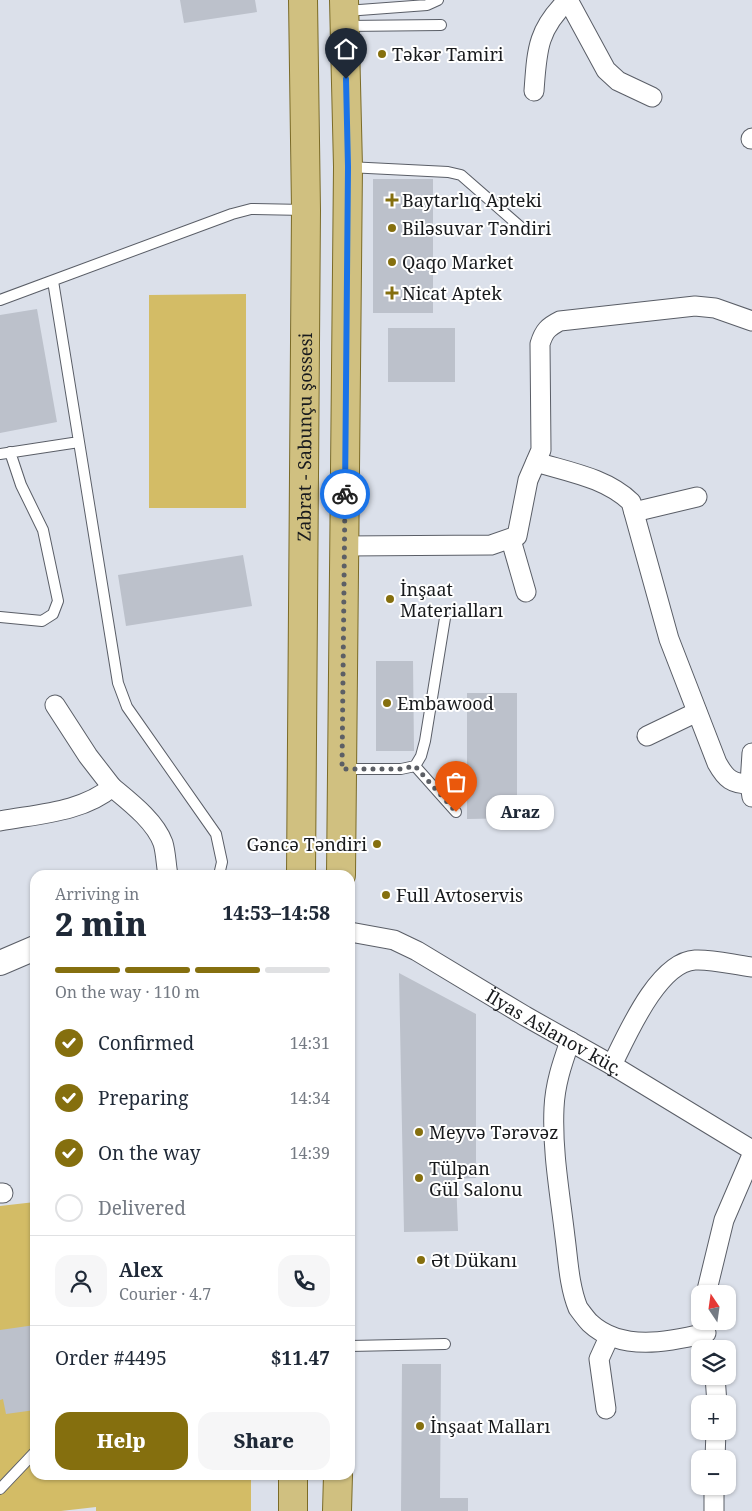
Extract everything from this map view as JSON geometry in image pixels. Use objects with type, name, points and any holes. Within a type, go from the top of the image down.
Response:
[{"type":"main road","name":"Zabrat - Sabunçu şossesi","points":[[301,870],[306,210],[303,0]]},
{"type":"main road","points":[[341,870],[348,167],[345,12]]},
{"type":"main road","points":[[293,1480],[293,1511]]},
{"type":"main road","points":[[338,1480],[338,1511]]},
{"type":"street","points":[[534,91],[536,52],[544,30],[551,16],[568,0],[606,70],[618,81],[652,97]]},
{"type":"street","points":[[345,546],[491,545],[511,540],[517,536],[520,528],[524,497],[540,450],[542,431],[540,344],[544,331],[550,326],[560,321],[695,306],[716,308],[752,321]]},
{"type":"street","points":[[536,462],[618,490],[631,502],[659,607],[697,712],[725,777],[751,791],[752,753]]},
{"type":"street","points":[[634,512],[697,497]]},
{"type":"street","points":[[511,540],[526,592]]},
{"type":"street","points":[[55,705],[88,756],[112,787],[138,810],[158,834],[163,843],[167,870]]},
{"type":"street","points":[[648,736],[697,712]]},
{"type":"street","points":[[0,821],[78,805],[99,798],[112,787]]},
{"type":"street","name":"İlyas Aslanov küç.","points":[[355,933],[394,940],[417,951],[612,1065],[752,1150]]},
{"type":"street","points":[[0,964],[30,950]]},
{"type":"street","points":[[612,1065],[632,1024],[665,973],[678,964],[695,960],[752,967]]},
{"type":"street","points":[[570,1042],[558,1076],[554,1107],[554,1155],[570,1272],[579,1308],[589,1323],[609,1336],[629,1341],[660,1342],[707,1334]]},
{"type":"street","points":[[708,1285],[722,1228],[752,1155]]},
{"type":"street","points":[[606,1409],[600,1359],[609,1336]]},
{"type":"street","points":[[714,1495],[714,1511]]},
{"type":"lane","points":[[345,12],[427,5],[438,0]]},
{"type":"lane","points":[[345,12],[441,26]]},
{"type":"lane","points":[[348,167],[448,172],[461,175],[524,230]]},
{"type":"lane","points":[[0,300],[232,214],[251,210],[306,210]]},
{"type":"lane","points":[[53,281],[118,684],[127,707],[216,834],[222,862],[220,870]]},
{"type":"lane","points":[[0,617],[42,620],[53,614],[58,601],[43,530],[5,453],[79,442]]},
{"type":"lane","points":[[342,769],[401,769],[415,766],[421,756],[445,618]]},
{"type":"lane","points":[[415,766],[456,812]]},
{"type":"lane","points":[[355,1346],[445,1344]]},
{"type":"lane","points":[[0,1489],[30,1457]]},
{"type":"shaded area","points":[[246,294],[246,508],[149,508],[149,295]]},
{"type":"shaded area","points":[[30,1203],[30,1480],[251,1480],[251,1511],[96,1511],[96,1507],[61,1511],[0,1511],[0,1206]]},
{"type":"building","points":[[180,0],[255,0],[257,12],[184,23]]},
{"type":"building","points":[[373,179],[433,179],[433,313],[373,313]]},
{"type":"building","points":[[37,309],[57,422],[0,433],[0,315]]},
{"type":"building","points":[[388,328],[455,328],[455,382],[388,382]]},
{"type":"building","points":[[243,555],[252,606],[126,626],[118,575]]},
{"type":"building","points":[[376,661],[413,661],[414,751],[376,751]]},
{"type":"building","points":[[467,693],[517,693],[517,818],[467,819]]},
{"type":"building","points":[[399,973],[476,1014],[476,1178],[456,1179],[458,1231],[404,1232]]},
{"type":"building","points":[[30,1326],[30,1411],[6,1414],[3,1399],[0,1400],[0,1330]]},
{"type":"building","points":[[402,1364],[441,1364],[440,1498],[468,1498],[468,1511],[401,1511]]},
{"type":"way so far","points":[[345,494],[342,769],[401,769],[415,766],[456,812]]},
{"type":"place","name":"Təkər Tamiri","points":[[382,54]]},
{"type":"place","name":"Baytarlıq Apteki","points":[[392,200]]},
{"type":"place","name":"Biləsuvar Təndiri","points":[[392,228]]},
{"type":"place","name":"Qaqo Market","points":[[392,262]]},
{"type":"place","name":"Nicat Aptek","points":[[392,293]]},
{"type":"place","name":"İnşaat Materialları","points":[[390,599]]},
{"type":"place","name":"Embawood","points":[[387,703]]},
{"type":"place","name":"Araz","points":[[456,812]]},
{"type":"place","name":"Gəncə Təndiri","points":[[377,844]]},
{"type":"place","name":"Full Avtoservis","points":[[386,895]]},
{"type":"place","name":"Meyvə Tərəvəz","points":[[419,1132]]},
{"type":"place","name":"Tülpan Gül Salonu","points":[[419,1178]]},
{"type":"place","name":"Ət Dükanı","points":[[421,1260]]},
{"type":"place","name":"İnşaat Malları","points":[[420,1426]]},
{"type":"route","points":[[345,494],[348,167],[346,79]]}]
